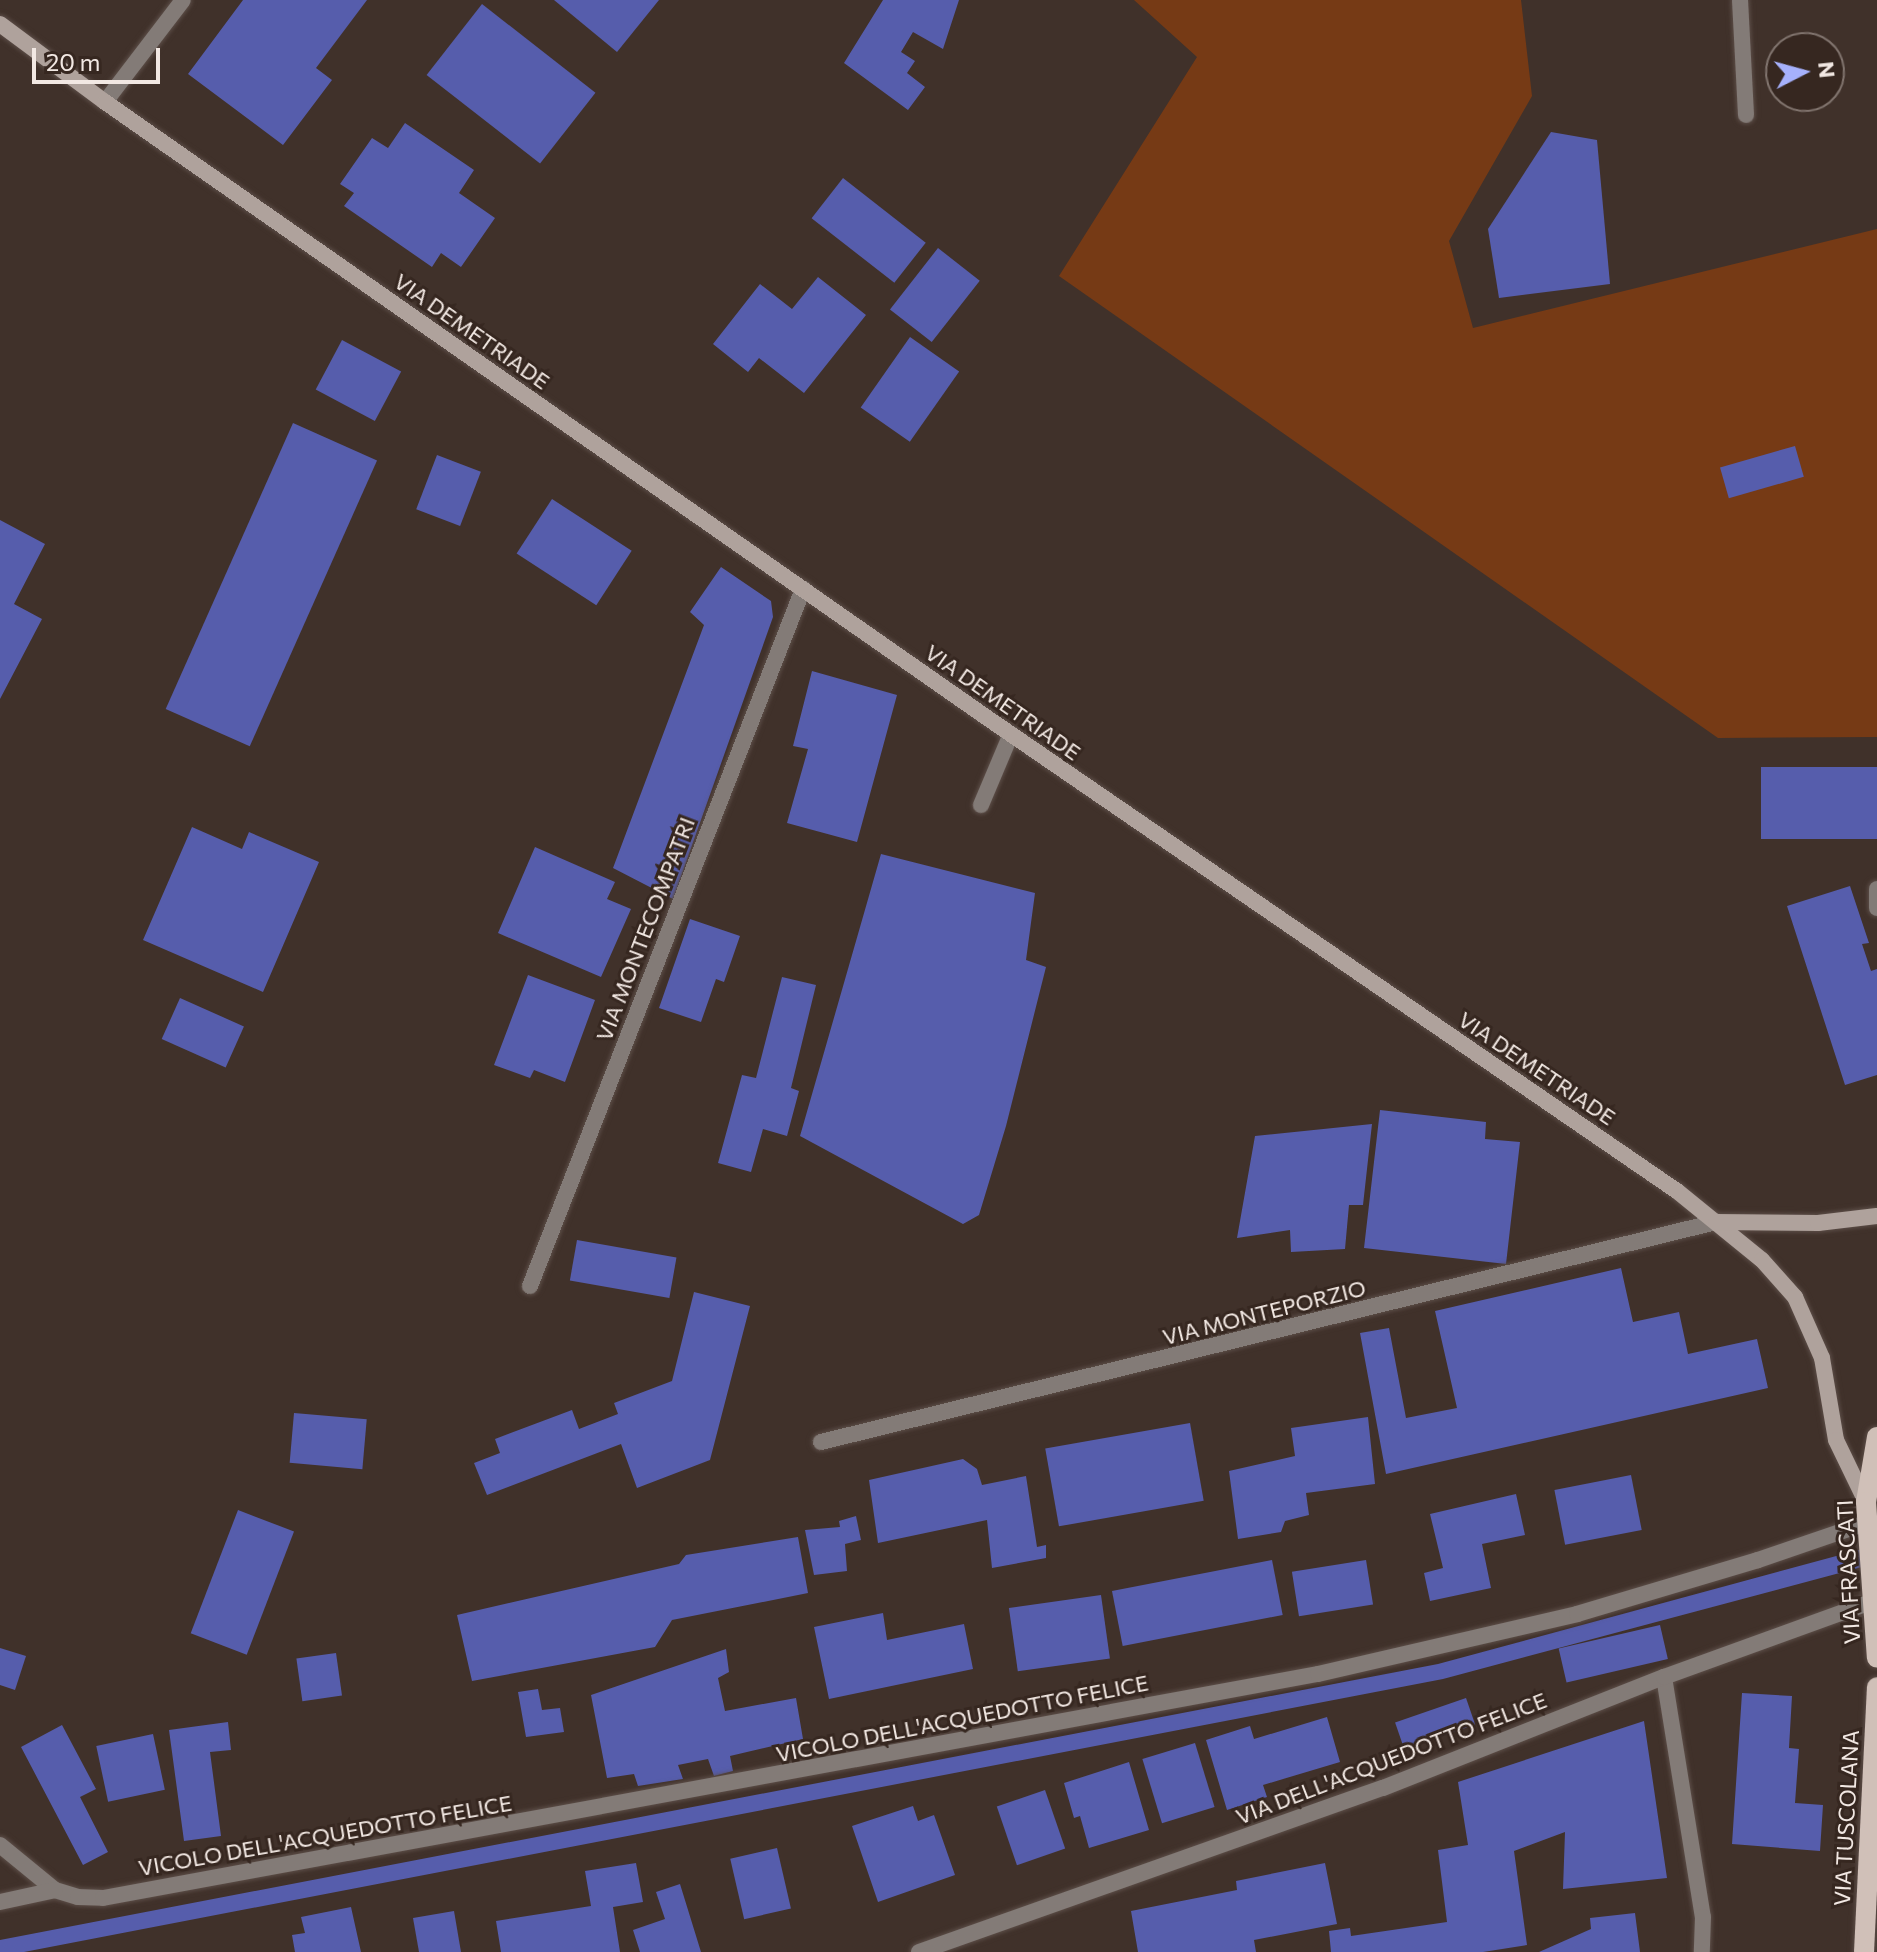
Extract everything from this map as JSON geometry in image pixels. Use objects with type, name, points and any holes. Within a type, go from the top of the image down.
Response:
[{"type":"main road","name":"VIA FRASCATI","points":[[1877,1437],[1866,1502],[1877,1658]]},
{"type":"main road","name":"VIA TUSCOLANA","points":[[1864,1952],[1877,1687]]},
{"type":"street","points":[[105,102],[183,0]]},
{"type":"street","points":[[1740,0],[1746,115]]},
{"type":"street","name":"VIA DEMETRIADE","points":[[0,24],[105,102],[1011,734],[1677,1191],[1780,1278],[1805,1314],[1822,1358],[1836,1440],[1866,1502]]},
{"type":"street","name":"VIA MONTECOMPATRI","points":[[530,1286],[803,589]]},
{"type":"street","points":[[981,805],[1011,734]]},
{"type":"street","points":[[1877,889],[1877,908]]},
{"type":"street","points":[[1716,1222],[1818,1223],[1877,1216]]},
{"type":"street","name":"VIA MONTEPORZIO","points":[[821,1442],[1716,1222]]},
{"type":"street","name":"VICOLO DELL'ACQUEDOTTO FELICE","points":[[0,1902],[55,1890],[91,1898],[118,1895],[1318,1674],[1577,1614],[1758,1560],[1866,1523]]},
{"type":"street","name":"VIA DELL'ACQUEDOTTO FELICE","points":[[919,1952],[1383,1788],[1664,1677],[1874,1601]]},
{"type":"street","points":[[1664,1677],[1703,1917],[1702,1952]]},
{"type":"street","name":"VICOLO DELL'ACQUEDOTTO FELICE","points":[[0,1845],[55,1890]]},
{"type":"shaded area","points":[[1134,0],[1521,0],[1532,96],[1449,241],[1473,328],[1877,229],[1877,737],[1718,738],[1059,276],[1197,57]]},
{"type":"building","points":[[243,0],[367,0],[316,68],[332,80],[283,145],[188,74]]},
{"type":"building","points":[[554,0],[659,0],[617,52]]},
{"type":"building","points":[[883,0],[959,0],[943,49],[913,32],[901,52],[915,61],[907,73],[925,87],[908,110],[844,63]]},
{"type":"building","points":[[482,4],[595,93],[540,164],[427,75]]},
{"type":"building","points":[[405,123],[474,170],[459,193],[495,218],[461,267],[441,253],[432,267],[344,206],[354,193],[340,184],[372,138],[388,148]]},
{"type":"building","points":[[1551,132],[1597,140],[1610,284],[1499,298],[1488,229]]},
{"type":"building","points":[[843,178],[926,243],[894,283],[812,218]]},
{"type":"building","points":[[938,248],[980,281],[932,342],[890,309]]},
{"type":"building","points":[[818,277],[866,315],[804,393],[759,358],[748,372],[713,344],[760,284],[792,309]]},
{"type":"building","points":[[910,337],[959,371],[910,442],[861,407]]},
{"type":"building","points":[[342,340],[401,371],[375,421],[316,389]]},
{"type":"building","points":[[293,423],[377,460],[250,746],[166,709]]},
{"type":"building","points":[[1795,446],[1804,477],[1729,498],[1720,467]]},
{"type":"building","points":[[437,455],[481,472],[460,526],[416,509]]},
{"type":"building","points":[[552,499],[632,551],[596,605],[517,554]]},
{"type":"building","points":[[0,520],[45,544],[14,604],[42,619],[0,699]]},
{"type":"building","points":[[721,567],[771,601],[773,617],[673,899],[613,868],[704,625],[690,612]]},
{"type":"building","points":[[812,671],[897,695],[857,842],[787,823],[808,749],[793,746]]},
{"type":"building","points":[[1761,767],[1877,767],[1877,839],[1761,839]]},
{"type":"building","points":[[192,827],[242,849],[249,832],[319,862],[263,992],[143,940]]},
{"type":"building","points":[[535,847],[615,882],[607,899],[631,909],[601,977],[498,933]]},
{"type":"building","points":[[881,854],[1035,893],[1026,960],[1046,967],[1006,1126],[979,1215],[963,1224],[800,1136]]},
{"type":"building","points":[[1850,886],[1869,943],[1862,944],[1871,971],[1877,969],[1877,1075],[1845,1085],[1787,906]]},
{"type":"building","points":[[690,919],[740,936],[724,982],[716,979],[701,1022],[659,1008]]},
{"type":"building","points":[[528,975],[595,1000],[565,1082],[534,1070],[530,1078],[494,1065]]},
{"type":"building","points":[[782,977],[816,985],[791,1088],[799,1091],[787,1136],[763,1129],[751,1172],[718,1163],[742,1075],[756,1078]]},
{"type":"building","points":[[180,998],[244,1026],[226,1068],[162,1039]]},
{"type":"building","points":[[1380,1110],[1486,1122],[1485,1139],[1520,1142],[1506,1264],[1364,1248]]},
{"type":"building","points":[[1372,1124],[1363,1205],[1349,1205],[1345,1249],[1291,1252],[1290,1230],[1237,1238],[1255,1136]]},
{"type":"building","points":[[577,1240],[676,1258],[669,1298],[570,1280]]},
{"type":"building","points":[[1621,1268],[1633,1322],[1679,1312],[1688,1354],[1757,1339],[1768,1388],[1386,1474],[1360,1333],[1389,1328],[1406,1418],[1457,1408],[1435,1311]]},
{"type":"building","points":[[694,1292],[750,1306],[710,1460],[637,1488],[621,1444],[487,1495],[474,1463],[500,1453],[495,1439],[572,1410],[579,1429],[618,1414],[614,1403],[672,1381]]},
{"type":"building","points":[[294,1413],[367,1419],[362,1469],[290,1463]]},
{"type":"building","points":[[1368,1417],[1375,1484],[1306,1493],[1309,1515],[1285,1521],[1281,1532],[1238,1539],[1229,1471],[1295,1456],[1291,1428]]},
{"type":"building","points":[[1190,1423],[1204,1501],[1059,1526],[1045,1449]]},
{"type":"building","points":[[963,1459],[977,1469],[982,1485],[1026,1476],[1037,1547],[1046,1545],[1046,1558],[992,1568],[987,1520],[878,1543],[869,1480]]},
{"type":"building","points":[[1631,1475],[1642,1530],[1565,1545],[1554,1490]]},
{"type":"building","points":[[1516,1494],[1525,1535],[1482,1544],[1491,1588],[1430,1601],[1424,1573],[1443,1568],[1430,1514]]},
{"type":"building","points":[[238,1510],[294,1532],[247,1655],[191,1633]]},
{"type":"building","points":[[856,1516],[861,1540],[845,1544],[847,1571],[814,1575],[805,1530],[840,1527],[839,1521]]},
{"type":"building","points":[[798,1537],[808,1593],[672,1620],[655,1647],[472,1681],[457,1615],[679,1564],[686,1555]]},
{"type":"building","points":[[1877,1545],[1877,1563],[1443,1679],[24,1952],[0,1952],[0,1940],[1438,1664]]},
{"type":"building","points":[[1272,1560],[1283,1615],[1123,1646],[1112,1591]]},
{"type":"building","points":[[1366,1560],[1373,1604],[1299,1616],[1292,1572]]},
{"type":"building","points":[[1101,1595],[1110,1658],[1018,1671],[1009,1608]]},
{"type":"building","points":[[883,1613],[887,1640],[964,1624],[973,1669],[829,1699],[814,1627]]},
{"type":"building","points":[[1660,1625],[1668,1659],[1567,1682],[1559,1648]]},
{"type":"building","points":[[0,1648],[26,1656],[15,1690],[0,1685]]},
{"type":"building","points":[[726,1649],[729,1672],[718,1678],[725,1711],[796,1698],[803,1739],[730,1756],[733,1771],[714,1776],[708,1759],[678,1765],[683,1779],[638,1786],[634,1774],[607,1778],[591,1695]]},
{"type":"building","points":[[336,1653],[342,1696],[302,1701],[296,1659]]},
{"type":"building","points":[[538,1689],[542,1710],[560,1708],[564,1732],[526,1737],[518,1692]]},
{"type":"building","points":[[1742,1693],[1792,1696],[1789,1748],[1799,1749],[1795,1803],[1823,1805],[1820,1851],[1732,1844]]},
{"type":"building","points":[[1466,1698],[1475,1724],[1404,1749],[1395,1722]]},
{"type":"building","points":[[1327,1717],[1340,1762],[1263,1785],[1267,1797],[1227,1810],[1206,1740],[1250,1726],[1254,1739]]},
{"type":"building","points":[[1644,1721],[1667,1878],[1563,1889],[1565,1832],[1514,1851],[1527,1945],[1483,1952],[1331,1952],[1329,1931],[1350,1928],[1351,1936],[1447,1922],[1438,1850],[1468,1845],[1458,1782]]},
{"type":"building","points":[[228,1722],[231,1750],[210,1752],[221,1836],[184,1841],[169,1730]]},
{"type":"building","points":[[62,1725],[96,1789],[80,1797],[108,1852],[83,1865],[21,1747]]},
{"type":"building","points":[[153,1734],[165,1790],[108,1802],[96,1746]]},
{"type":"building","points":[[1195,1743],[1215,1807],[1162,1823],[1142,1759]]},
{"type":"building","points":[[1129,1762],[1149,1830],[1089,1848],[1080,1816],[1074,1818],[1064,1783]]},
{"type":"building","points":[[1045,1790],[1065,1849],[1017,1865],[997,1807]]},
{"type":"building","points":[[913,1806],[918,1821],[934,1815],[955,1875],[878,1902],[852,1826]]},
{"type":"building","points":[[777,1848],[791,1908],[744,1919],[730,1859]]},
{"type":"building","points":[[636,1863],[643,1902],[613,1907],[620,1952],[501,1952],[496,1921],[591,1906],[585,1871]]},
{"type":"building","points":[[1325,1863],[1337,1924],[1254,1940],[1256,1952],[1138,1952],[1131,1911],[1237,1890],[1236,1881]]},
{"type":"building","points":[[680,1884],[701,1952],[640,1952],[633,1930],[665,1919],[656,1892]]},
{"type":"building","points":[[351,1907],[361,1952],[295,1952],[292,1935],[305,1933],[301,1917]]},
{"type":"building","points":[[454,1911],[461,1952],[419,1952],[413,1918]]},
{"type":"building","points":[[1635,1913],[1640,1952],[1539,1952],[1591,1929],[1590,1918]]}]
